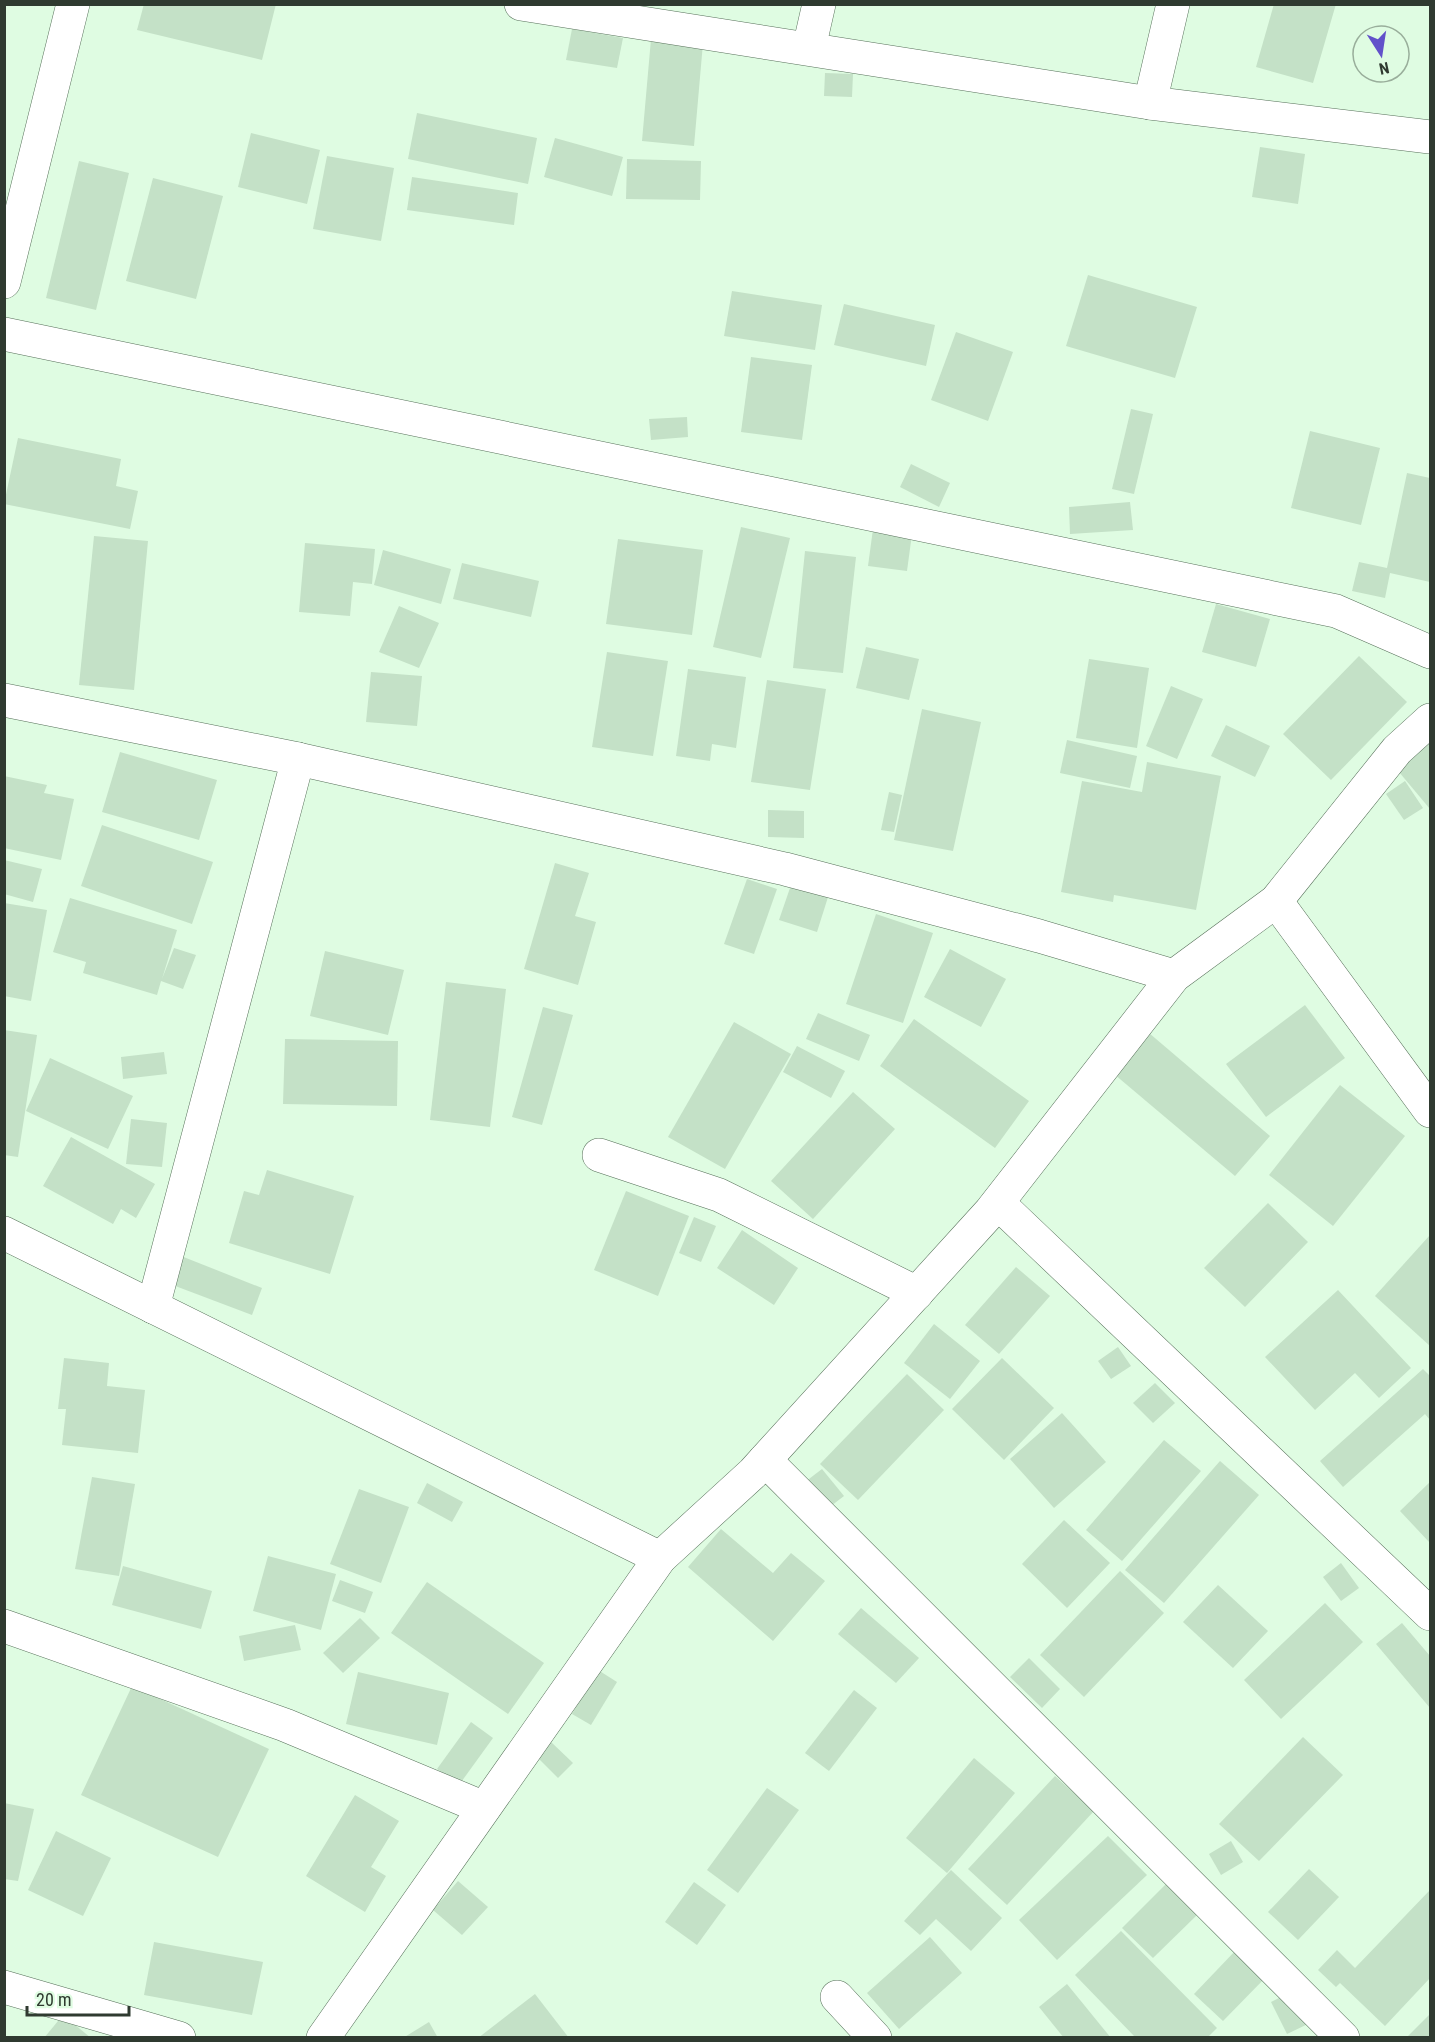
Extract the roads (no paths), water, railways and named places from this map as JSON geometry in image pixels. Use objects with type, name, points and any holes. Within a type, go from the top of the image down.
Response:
[{"type":"street","points":[[4,282],[74,4]]},
{"type":"street","points":[[521,4],[1150,103],[1431,137]]},
{"type":"street","points":[[809,48],[819,4]]},
{"type":"street","points":[[1150,103],[1173,4]]},
{"type":"street","points":[[4,334],[1336,611],[1431,652]]},
{"type":"street","points":[[4,700],[298,759],[785,869],[1039,936],[1174,976]]},
{"type":"street","points":[[323,2037],[660,1558],[753,1473],[998,1203],[1174,976],[1276,901],[1397,750],[1431,720]]},
{"type":"street","points":[[153,1307],[298,759]]},
{"type":"street","points":[[1276,901],[1431,1111]]},
{"type":"street","points":[[599,1155],[719,1195],[917,1293]]},
{"type":"street","points":[[998,1203],[1431,1614]]},
{"type":"street","points":[[4,1233],[660,1558]]},
{"type":"street","points":[[765,1460],[1343,2037]]},
{"type":"street","points":[[4,1626],[285,1725],[484,1808]]},
{"type":"street","points":[[4,1987],[179,2037]]},
{"type":"street","points":[[837,1997],[875,2037]]}]
